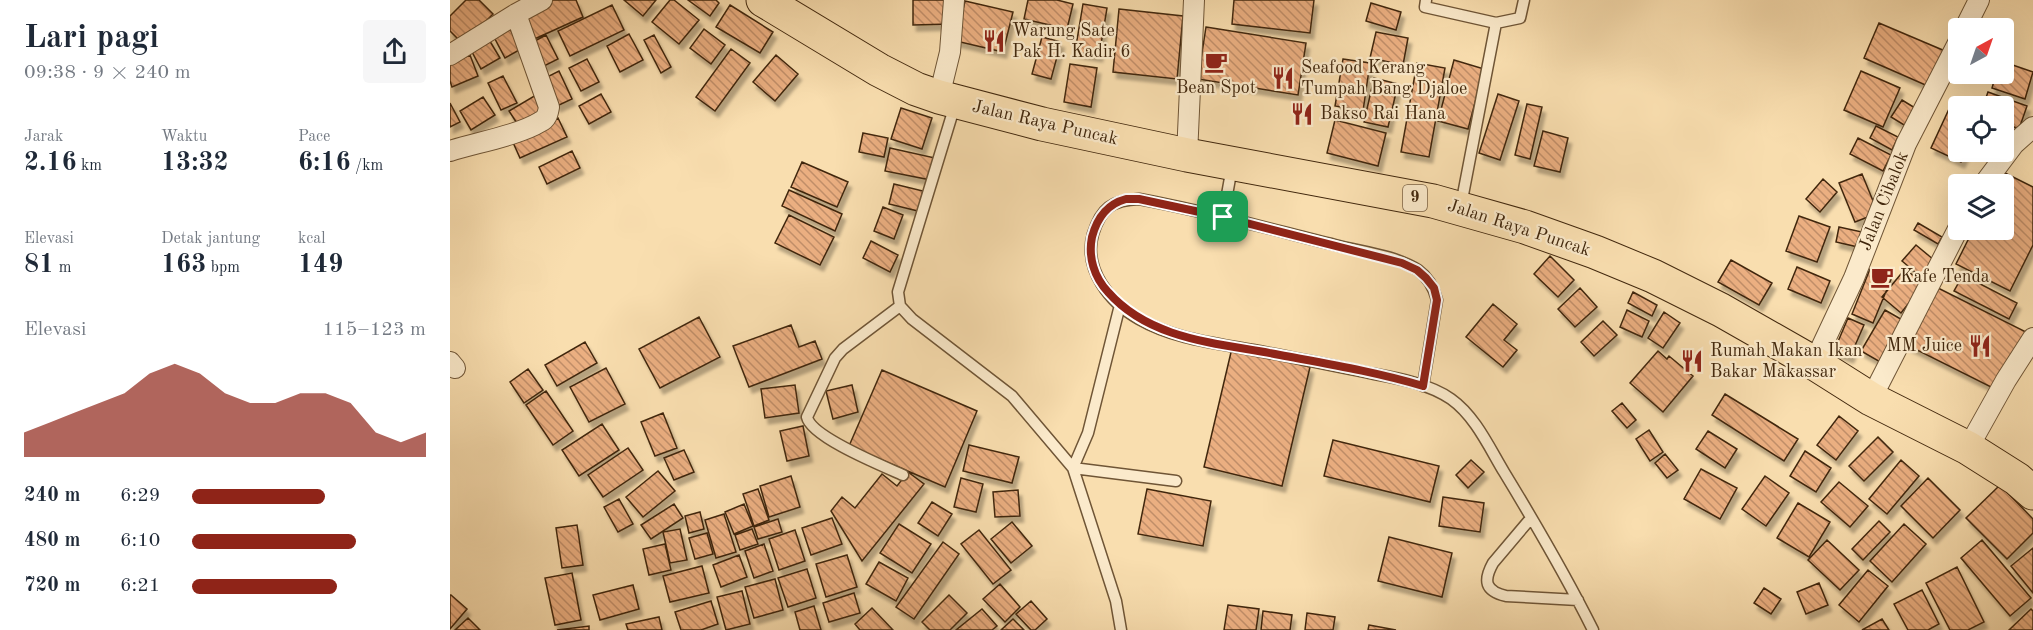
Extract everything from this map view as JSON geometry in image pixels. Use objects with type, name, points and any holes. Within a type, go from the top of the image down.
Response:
[{"type":"highway","name":"Jalan Raya Puncak","points":[[762,0],[879,70],[916,89],[947,99],[1042,124],[1187,155],[1433,201],[1526,227],[1595,252],[1653,276],[1721,310],[1814,363],[1871,399],[1968,448],[2017,479],[2033,493]]},
{"type":"street","points":[[450,55],[542,0]]},
{"type":"street","points":[[947,99],[954,0]]},
{"type":"street","points":[[1187,155],[1194,0]]},
{"type":"street","points":[[1970,18],[1979,0]]},
{"type":"street","points":[[450,151],[519,131],[542,122],[548,115],[549,106],[516,14]]},
{"type":"street","name":"Jalan Cibalok","points":[[1814,363],[1854,278],[1906,144],[1948,62]]},
{"type":"street","points":[[1992,174],[2014,144],[2033,127]]},
{"type":"street","points":[[1871,399],[1952,240]]},
{"type":"street","points":[[1968,448],[2006,380],[2033,338]]},
{"type":"lane","points":[[1426,0],[1425,7],[1496,23],[1520,18],[1524,0]]},
{"type":"lane","points":[[1461,208],[1496,23]]},
{"type":"lane","points":[[947,99],[898,291],[900,306],[912,319],[1012,396],[1073,468],[1116,602],[1121,630]]},
{"type":"lane","points":[[1223,217],[1233,164]]},
{"type":"lane","points":[[1423,386],[1437,300],[1434,288],[1422,273],[1402,263],[1223,217],[1139,199],[1126,199],[1111,204],[1097,224],[1091,245],[1092,264],[1099,280],[1120,305],[1138,319],[1191,339],[1310,361],[1423,386],[1450,398],[1468,414],[1532,518],[1593,630]]},
{"type":"lane","points":[[1073,468],[1088,433],[1120,305]]},
{"type":"lane","points":[[900,306],[843,349],[835,358],[807,417],[812,428],[854,453],[903,475]]},
{"type":"lane","points":[[1073,468],[1176,481]]},
{"type":"lane","points":[[1532,518],[1493,563],[1487,580],[1488,587],[1497,594],[1506,596],[1578,600]]},
{"type":"building","points":[[466,0],[479,0],[493,14],[463,44],[450,31],[450,16]]},
{"type":"building","points":[[553,0],[576,0],[583,17],[530,41],[519,17]]},
{"type":"building","points":[[624,0],[656,0],[643,16]]},
{"type":"building","points":[[670,0],[674,0],[699,20],[679,44],[652,22]]},
{"type":"building","points":[[688,0],[716,0],[719,3],[710,16]]},
{"type":"building","points":[[913,0],[950,0],[950,24],[913,25]]},
{"type":"building","points":[[1028,0],[1057,0],[1073,4],[1067,29],[1024,19]]},
{"type":"building","points":[[1234,0],[1314,0],[1310,33],[1232,24]]},
{"type":"building","points":[[965,1],[1013,12],[1003,52],[956,41]]},
{"type":"building","points":[[1371,3],[1401,12],[1396,30],[1366,21]]},
{"type":"building","points":[[1083,4],[1107,8],[1099,56],[1075,52]]},
{"type":"building","points":[[612,5],[624,30],[570,56],[558,31]]},
{"type":"building","points":[[730,5],[773,32],[760,53],[716,27]]},
{"type":"building","points":[[1119,9],[1183,16],[1177,79],[1113,72]]},
{"type":"building","points":[[1879,23],[1945,51],[1930,87],[1864,58]]},
{"type":"building","points":[[1206,27],[1306,43],[1298,95],[1198,79]]},
{"type":"building","points":[[510,29],[521,49],[505,58],[494,37]]},
{"type":"building","points":[[704,29],[725,45],[711,64],[690,48]]},
{"type":"building","points":[[1376,32],[1408,38],[1403,65],[1370,58]]},
{"type":"building","points":[[629,34],[643,60],[620,72],[607,46]]},
{"type":"building","points":[[546,35],[558,59],[542,67],[531,43]]},
{"type":"building","points":[[654,35],[671,67],[661,73],[644,40]]},
{"type":"building","points":[[1042,37],[1061,42],[1051,79],[1032,74]]},
{"type":"building","points":[[488,38],[500,58],[481,69],[470,48]]},
{"type":"building","points":[[731,49],[750,63],[715,111],[696,97]]},
{"type":"building","points":[[470,55],[478,76],[452,87],[450,63]]},
{"type":"building","points":[[776,55],[798,74],[775,101],[753,82]]},
{"type":"building","points":[[587,59],[599,82],[581,91],[569,68]]},
{"type":"building","points":[[1343,59],[1370,63],[1363,111],[1335,106]]},
{"type":"building","points":[[1454,60],[1484,69],[1468,129],[1438,121]]},
{"type":"building","points":[[1417,63],[1445,68],[1429,157],[1401,152]]},
{"type":"building","points":[[1070,64],[1097,68],[1091,107],[1064,102]]},
{"type":"building","points":[[2014,65],[2033,72],[2025,99],[1992,88],[1993,84],[2014,84]]},
{"type":"building","points":[[559,71],[572,99],[557,106],[545,78]]},
{"type":"building","points":[[1861,71],[1900,88],[1883,127],[1844,110]]},
{"type":"building","points":[[503,76],[517,103],[501,110],[488,83]]},
{"type":"building","points":[[1374,78],[1398,84],[1388,127],[1364,122]]},
{"type":"building","points":[[1988,92],[1999,96],[1987,96]]},
{"type":"building","points":[[601,94],[611,112],[589,124],[579,106]]},
{"type":"building","points":[[1498,94],[1519,101],[1500,160],[1479,153]]},
{"type":"building","points":[[536,95],[546,112],[520,128],[509,111]]},
{"type":"building","points":[[483,97],[495,115],[471,130],[460,111]]},
{"type":"building","points":[[1902,100],[1920,111],[1909,128],[1891,117]]},
{"type":"building","points":[[2014,101],[2027,106],[2019,129],[2014,127]]},
{"type":"building","points":[[450,103],[460,122],[450,127]]},
{"type":"building","points":[[1527,104],[1542,107],[1530,159],[1515,155]]},
{"type":"building","points":[[901,108],[932,118],[922,149],[891,139]]},
{"type":"building","points":[[1948,111],[1948,156],[1931,148]]},
{"type":"building","points":[[558,118],[567,137],[520,158],[511,138]]},
{"type":"building","points":[[1335,120],[1386,133],[1378,166],[1327,153]]},
{"type":"building","points":[[1876,126],[1898,137],[1892,150],[1870,138]]},
{"type":"building","points":[[1543,131],[1568,138],[1560,172],[1534,166]]},
{"type":"building","points":[[863,133],[888,138],[884,157],[859,152]]},
{"type":"building","points":[[1858,138],[1891,155],[1883,171],[1850,154]]},
{"type":"building","points":[[890,148],[935,158],[931,180],[885,171]]},
{"type":"building","points":[[572,151],[580,168],[547,184],[539,167]]},
{"type":"building","points":[[802,162],[848,182],[837,207],[791,187]]},
{"type":"building","points":[[1862,174],[1878,213],[1855,222],[1839,183]]},
{"type":"building","points":[[2014,178],[2033,187],[2033,245],[2010,291],[1956,264],[1968,240],[2014,240]]},
{"type":"building","points":[[1823,179],[1837,192],[1820,212],[1806,199]]},
{"type":"building","points":[[894,184],[923,191],[918,211],[889,204]]},
{"type":"building","points":[[789,190],[842,214],[835,231],[782,206]]},
{"type":"building","points":[[883,207],[903,215],[894,239],[874,231]]},
{"type":"building","points":[[789,215],[834,237],[820,265],[775,243]]},
{"type":"building","points":[[1799,216],[1830,227],[1817,262],[1786,251]]},
{"type":"building","points":[[1918,223],[1942,237],[1938,244],[1914,230]]},
{"type":"building","points":[[1839,227],[1862,232],[1858,247],[1836,242]]},
{"type":"building","points":[[871,241],[898,255],[890,272],[863,258]]},
{"type":"building","points":[[1916,245],[1934,260],[1921,277],[1902,261]]},
{"type":"building","points":[[1550,256],[1574,280],[1558,297],[1534,274]]},
{"type":"building","points":[[1731,260],[1772,283],[1759,305],[1718,282]]},
{"type":"building","points":[[1797,267],[1830,281],[1821,303],[1788,289]]},
{"type":"building","points":[[1870,269],[1892,277],[1873,323],[1852,314]]},
{"type":"building","points":[[1905,269],[1924,284],[1901,313],[1882,297]]},
{"type":"building","points":[[1963,275],[2017,303],[2009,319],[1954,291]]},
{"type":"building","points":[[1934,286],[2026,332],[1997,390],[1905,344]]},
{"type":"building","points":[[1580,288],[1597,307],[1575,327],[1558,309]]},
{"type":"building","points":[[1633,292],[1657,305],[1652,316],[1628,303]]},
{"type":"building","points":[[1493,304],[1517,324],[1504,340],[1517,350],[1503,367],[1466,337]]},
{"type":"building","points":[[1627,310],[1649,321],[1642,337],[1620,327]]},
{"type":"building","points":[[1885,310],[1906,322],[1882,363],[1861,351]]},
{"type":"building","points":[[1664,312],[1680,323],[1663,348],[1648,338]]},
{"type":"building","points":[[699,317],[720,357],[660,388],[639,349]]},
{"type":"building","points":[[1848,318],[1864,325],[1850,357],[1834,351]]},
{"type":"building","points":[[1603,321],[1617,335],[1594,356],[1581,342]]},
{"type":"building","points":[[791,325],[799,347],[815,341],[822,359],[749,387],[733,346]]},
{"type":"building","points":[[585,342],[597,363],[557,386],[545,365]]},
{"type":"building","points":[[1232,348],[1310,367],[1282,486],[1204,467]]},
{"type":"building","points":[[1658,351],[1667,359],[1669,356],[1693,376],[1663,412],[1630,383]]},
{"type":"building","points":[[606,368],[625,404],[589,422],[570,387]]},
{"type":"building","points":[[528,369],[543,390],[524,403],[510,382]]},
{"type":"building","points":[[882,370],[977,411],[945,487],[849,446]]},
{"type":"building","points":[[795,385],[799,413],[765,418],[761,389]]},
{"type":"building","points":[[852,385],[858,412],[833,419],[826,391]]},
{"type":"building","points":[[546,391],[573,431],[553,445],[526,405]]},
{"type":"building","points":[[1725,394],[1798,439],[1784,461],[1712,415]]},
{"type":"building","points":[[1622,403],[1636,420],[1627,428],[1612,411]]},
{"type":"building","points":[[663,413],[677,448],[655,456],[641,422]]},
{"type":"building","points":[[1839,416],[1858,431],[1836,460],[1817,445]]},
{"type":"building","points":[[602,424],[619,450],[579,476],[562,450]]},
{"type":"building","points":[[803,426],[809,456],[787,461],[780,431]]},
{"type":"building","points":[[1649,430],[1663,452],[1650,461],[1636,439]]},
{"type":"building","points":[[1708,431],[1737,449],[1725,468],[1696,449]]},
{"type":"building","points":[[1878,437],[1893,452],[1864,481],[1849,466]]},
{"type":"building","points":[[1333,440],[1439,466],[1430,502],[1324,476]]},
{"type":"building","points":[[969,445],[1019,457],[1012,483],[963,471]]},
{"type":"building","points":[[628,448],[643,470],[603,497],[588,475]]},
{"type":"building","points":[[684,450],[694,472],[674,480],[664,458]]},
{"type":"building","points":[[1805,451],[1831,468],[1816,492],[1790,476]]},
{"type":"building","points":[[1665,454],[1678,470],[1667,478],[1655,463]]},
{"type":"building","points":[[1471,460],[1484,472],[1468,488],[1456,475]]},
{"type":"building","points":[[1901,460],[1919,476],[1887,514],[1869,499]]},
{"type":"building","points":[[1701,469],[1737,488],[1720,519],[1684,499]]},
{"type":"building","points":[[658,471],[675,491],[643,517],[626,497]]},
{"type":"building","points":[[908,472],[924,484],[862,561],[831,511],[842,497],[855,508],[882,474],[897,486]]},
{"type":"building","points":[[791,476],[800,507],[769,517],[760,486]]},
{"type":"building","points":[[1765,476],[1789,493],[1766,526],[1742,509]]},
{"type":"building","points":[[961,478],[983,484],[976,512],[954,507]]},
{"type":"building","points":[[1928,478],[1960,510],[1933,538],[1901,506]]},
{"type":"building","points":[[1839,482],[1868,506],[1850,527],[1821,502]]},
{"type":"building","points":[[2000,485],[2033,519],[2033,533],[2007,559],[1966,518]]},
{"type":"building","points":[[758,489],[769,520],[754,526],[743,494]]},
{"type":"building","points":[[1147,489],[1211,501],[1203,546],[1138,534]]},
{"type":"building","points":[[1018,490],[1020,516],[995,517],[993,492]]},
{"type":"building","points":[[1443,497],[1484,503],[1480,532],[1439,526]]},
{"type":"building","points":[[619,499],[633,524],[618,532],[604,507]]},
{"type":"building","points":[[932,502],[952,514],[938,536],[918,523]]},
{"type":"building","points":[[1798,503],[1830,522],[1809,557],[1777,538]]},
{"type":"building","points":[[674,504],[683,518],[651,539],[641,525]]},
{"type":"building","points":[[744,504],[753,526],[734,534],[725,512]]},
{"type":"building","points":[[700,512],[704,529],[689,533],[685,516]]},
{"type":"building","points":[[724,514],[736,552],[716,558],[705,520]]},
{"type":"building","points":[[832,518],[842,544],[811,555],[802,528]]},
{"type":"building","points":[[778,519],[782,532],[758,539],[754,527]]},
{"type":"building","points":[[1879,521],[1890,532],[1863,560],[1852,549]]},
{"type":"building","points":[[1012,522],[1032,546],[1011,563],[991,539]]},
{"type":"building","points":[[899,524],[931,544],[912,573],[880,553]]},
{"type":"building","points":[[1904,524],[1926,544],[1892,582],[1870,561]]},
{"type":"building","points":[[577,525],[583,565],[562,568],[556,528]]},
{"type":"building","points":[[680,529],[687,560],[670,563],[663,532]]},
{"type":"building","points":[[752,529],[758,544],[740,550],[735,535]]},
{"type":"building","points":[[795,530],[805,561],[779,570],[769,539]]},
{"type":"building","points":[[979,530],[1011,570],[993,584],[961,544]]},
{"type":"building","points":[[707,533],[713,554],[695,559],[689,538]]},
{"type":"building","points":[[1389,537],[1452,553],[1442,597],[1378,581]]},
{"type":"building","points":[[1827,540],[1859,570],[1840,590],[1808,560]]},
{"type":"building","points":[[1982,540],[2031,598],[2010,616],[1961,558]]},
{"type":"building","points":[[943,542],[959,554],[914,619],[896,607]]},
{"type":"building","points":[[665,544],[671,570],[649,575],[643,549]]},
{"type":"building","points":[[764,544],[773,571],[754,578],[745,551]]},
{"type":"building","points":[[2033,548],[2033,593],[2011,566]]},
{"type":"building","points":[[739,555],[747,577],[721,587],[713,565]]},
{"type":"building","points":[[847,555],[857,587],[826,597],[816,564]]},
{"type":"building","points":[[879,562],[908,578],[896,601],[866,584]]},
{"type":"building","points":[[702,566],[709,593],[670,602],[663,576]]},
{"type":"building","points":[[1957,567],[1984,622],[1968,630],[1950,630],[1926,583]]},
{"type":"building","points":[[807,569],[816,598],[788,607],[778,578]]},
{"type":"building","points":[[1868,570],[1888,586],[1859,622],[1839,605]]},
{"type":"building","points":[[572,573],[581,620],[555,625],[545,578]]},
{"type":"building","points":[[775,579],[783,610],[754,618],[745,587]]},
{"type":"building","points":[[1819,583],[1828,605],[1806,614],[1797,592]]},
{"type":"building","points":[[1000,584],[1020,607],[1005,622],[983,599]]},
{"type":"building","points":[[633,585],[639,609],[600,620],[593,595]]},
{"type":"building","points":[[1764,588],[1781,599],[1771,614],[1754,603]]},
{"type":"building","points":[[1922,590],[1939,624],[1928,630],[1908,630],[1894,604]]},
{"type":"building","points":[[742,591],[750,624],[726,630],[717,597]]},
{"type":"building","points":[[854,593],[860,613],[829,622],[823,603]]},
{"type":"building","points":[[450,595],[467,609],[450,629]]},
{"type":"building","points":[[949,595],[967,613],[950,630],[930,630],[922,622]]},
{"type":"building","points":[[711,601],[718,624],[701,630],[681,630],[675,612]]},
{"type":"building","points":[[1031,601],[1047,619],[1035,630],[1031,630],[1016,614]]},
{"type":"building","points":[[1228,605],[1259,609],[1256,630],[1224,630]]},
{"type":"building","points":[[814,606],[821,630],[800,630],[795,612]]},
{"type":"building","points":[[872,608],[893,630],[860,630],[855,624]]},
{"type":"building","points":[[982,609],[997,626],[992,630],[956,630]]},
{"type":"building","points":[[2031,609],[2033,611],[2033,630],[2009,630]]},
{"type":"building","points":[[1263,611],[1292,615],[1290,630],[1261,630]]},
{"type":"building","points":[[1307,613],[1335,617],[1333,630],[1305,630]]},
{"type":"building","points":[[659,617],[662,630],[628,630],[626,624]]},
{"type":"building","points":[[468,618],[480,630],[455,630]]},
{"type":"building","points":[[1013,619],[1024,630],[1001,630]]},
{"type":"building","points":[[1882,619],[1889,630],[1862,630]]},
{"type":"building","points":[[1369,625],[1396,630],[1368,630]]},
{"type":"building","points":[[589,626],[589,630],[557,630]]},
{"type":"place","name":"Warung Sate Pak H. Kadir 6","points":[[994,41]]},
{"type":"place","name":"Bean Spot","points":[[1216,62]]},
{"type":"place","name":"Seafood Kerang Tumpah Bang Djaloe","points":[[1283,78]]},
{"type":"place","name":"Bakso Rai Hana","points":[[1302,114]]},
{"type":"place","name":"Kafe Tenda","points":[[1882,277]]},
{"type":"place","name":"MM Juice","points":[[1980,346]]},
{"type":"place","name":"Rumah Makan Ikan Bakar Makassar","points":[[1692,361]]},
{"type":"route","points":[[1126,199],[1139,199],[1223,217],[1386,258],[1422,273],[1434,288],[1437,300],[1423,386],[1376,374],[1179,335],[1138,319],[1112,297],[1095,273],[1091,255],[1093,235],[1101,216],[1111,204],[1126,199]]}]
